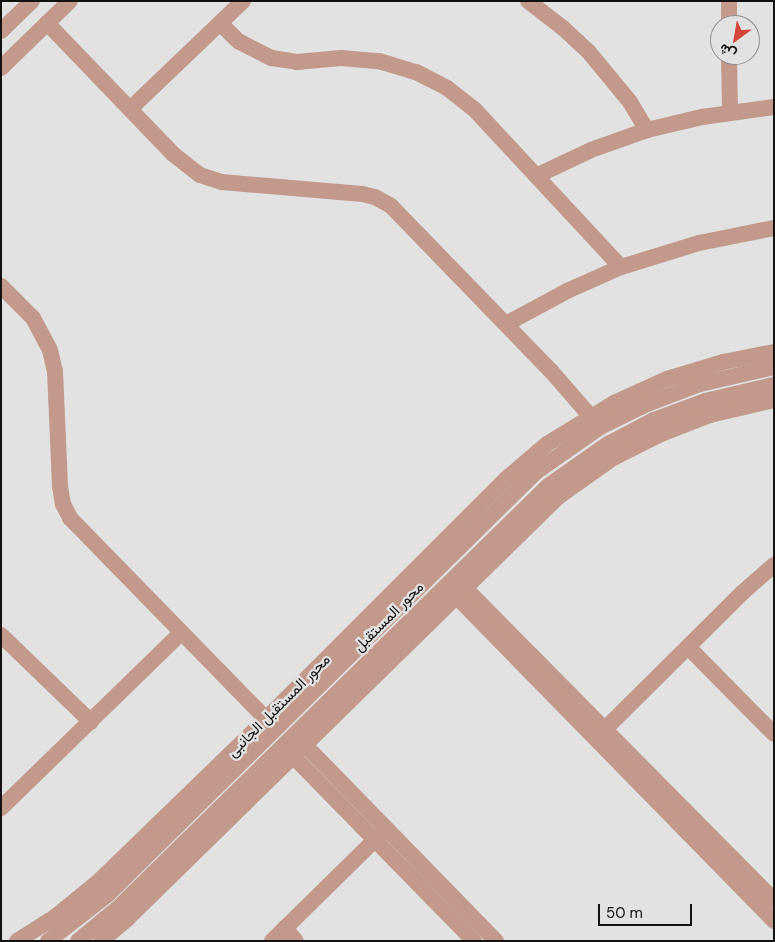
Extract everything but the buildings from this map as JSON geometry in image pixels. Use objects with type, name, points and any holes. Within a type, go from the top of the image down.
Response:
[{"type":"street","points":[[1,31],[32,1]]},
{"type":"street","points":[[1,68],[70,1]]},
{"type":"street","points":[[130,109],[243,1]]},
{"type":"street","points":[[528,1],[563,28],[588,51],[630,102],[647,130]]},
{"type":"street","points":[[729,1],[729,15]]},
{"type":"street","points":[[47,23],[181,162],[211,179],[222,182],[362,194],[384,201],[398,212],[551,370],[595,422]]},
{"type":"street","points":[[220,23],[238,41],[272,58],[297,62],[360,59],[398,66],[432,79],[475,110],[622,267]]},
{"type":"street","points":[[730,65],[730,112]]},
{"type":"street","points":[[536,176],[590,150],[647,130],[730,112],[774,107]]},
{"type":"street","points":[[506,324],[567,291],[622,267],[699,243],[774,228]]},
{"type":"street","points":[[1,286],[33,318],[50,350],[55,371],[60,486],[67,513],[76,526],[381,834],[496,941]]},
{"type":"street","name":"محور المستقبل الجانبى","points":[[17,941],[55,917],[98,882],[273,725],[391,605],[507,478],[547,444],[595,422],[614,403],[667,379],[723,362],[774,352]]},
{"type":"street","name":"محور المستقبل","points":[[391,605],[438,569],[536,472],[595,422],[673,393],[727,376],[774,367]]},
{"type":"street","name":"محور المستقبل","points":[[78,941],[118,908],[294,746],[455,586],[529,502],[567,470],[608,444],[679,410],[731,393],[774,385]]},
{"type":"street","points":[[455,586],[558,497],[616,456],[685,424],[735,408],[774,400]]},
{"type":"street","points":[[600,735],[742,593],[774,565]]},
{"type":"street","points":[[438,569],[600,735],[774,921]]},
{"type":"street","points":[[1,808],[182,633]]},
{"type":"street","points":[[1,634],[91,722]]},
{"type":"street","points":[[688,647],[774,734]]},
{"type":"street","points":[[48,941],[107,895],[273,725]]},
{"type":"street","points":[[600,735],[774,900]]},
{"type":"street","points":[[101,941],[128,918],[294,746]]},
{"type":"street","points":[[272,941],[381,834]]},
{"type":"street","points":[[381,834],[474,941]]},
{"type":"street","points":[[284,928],[296,941]]}]
